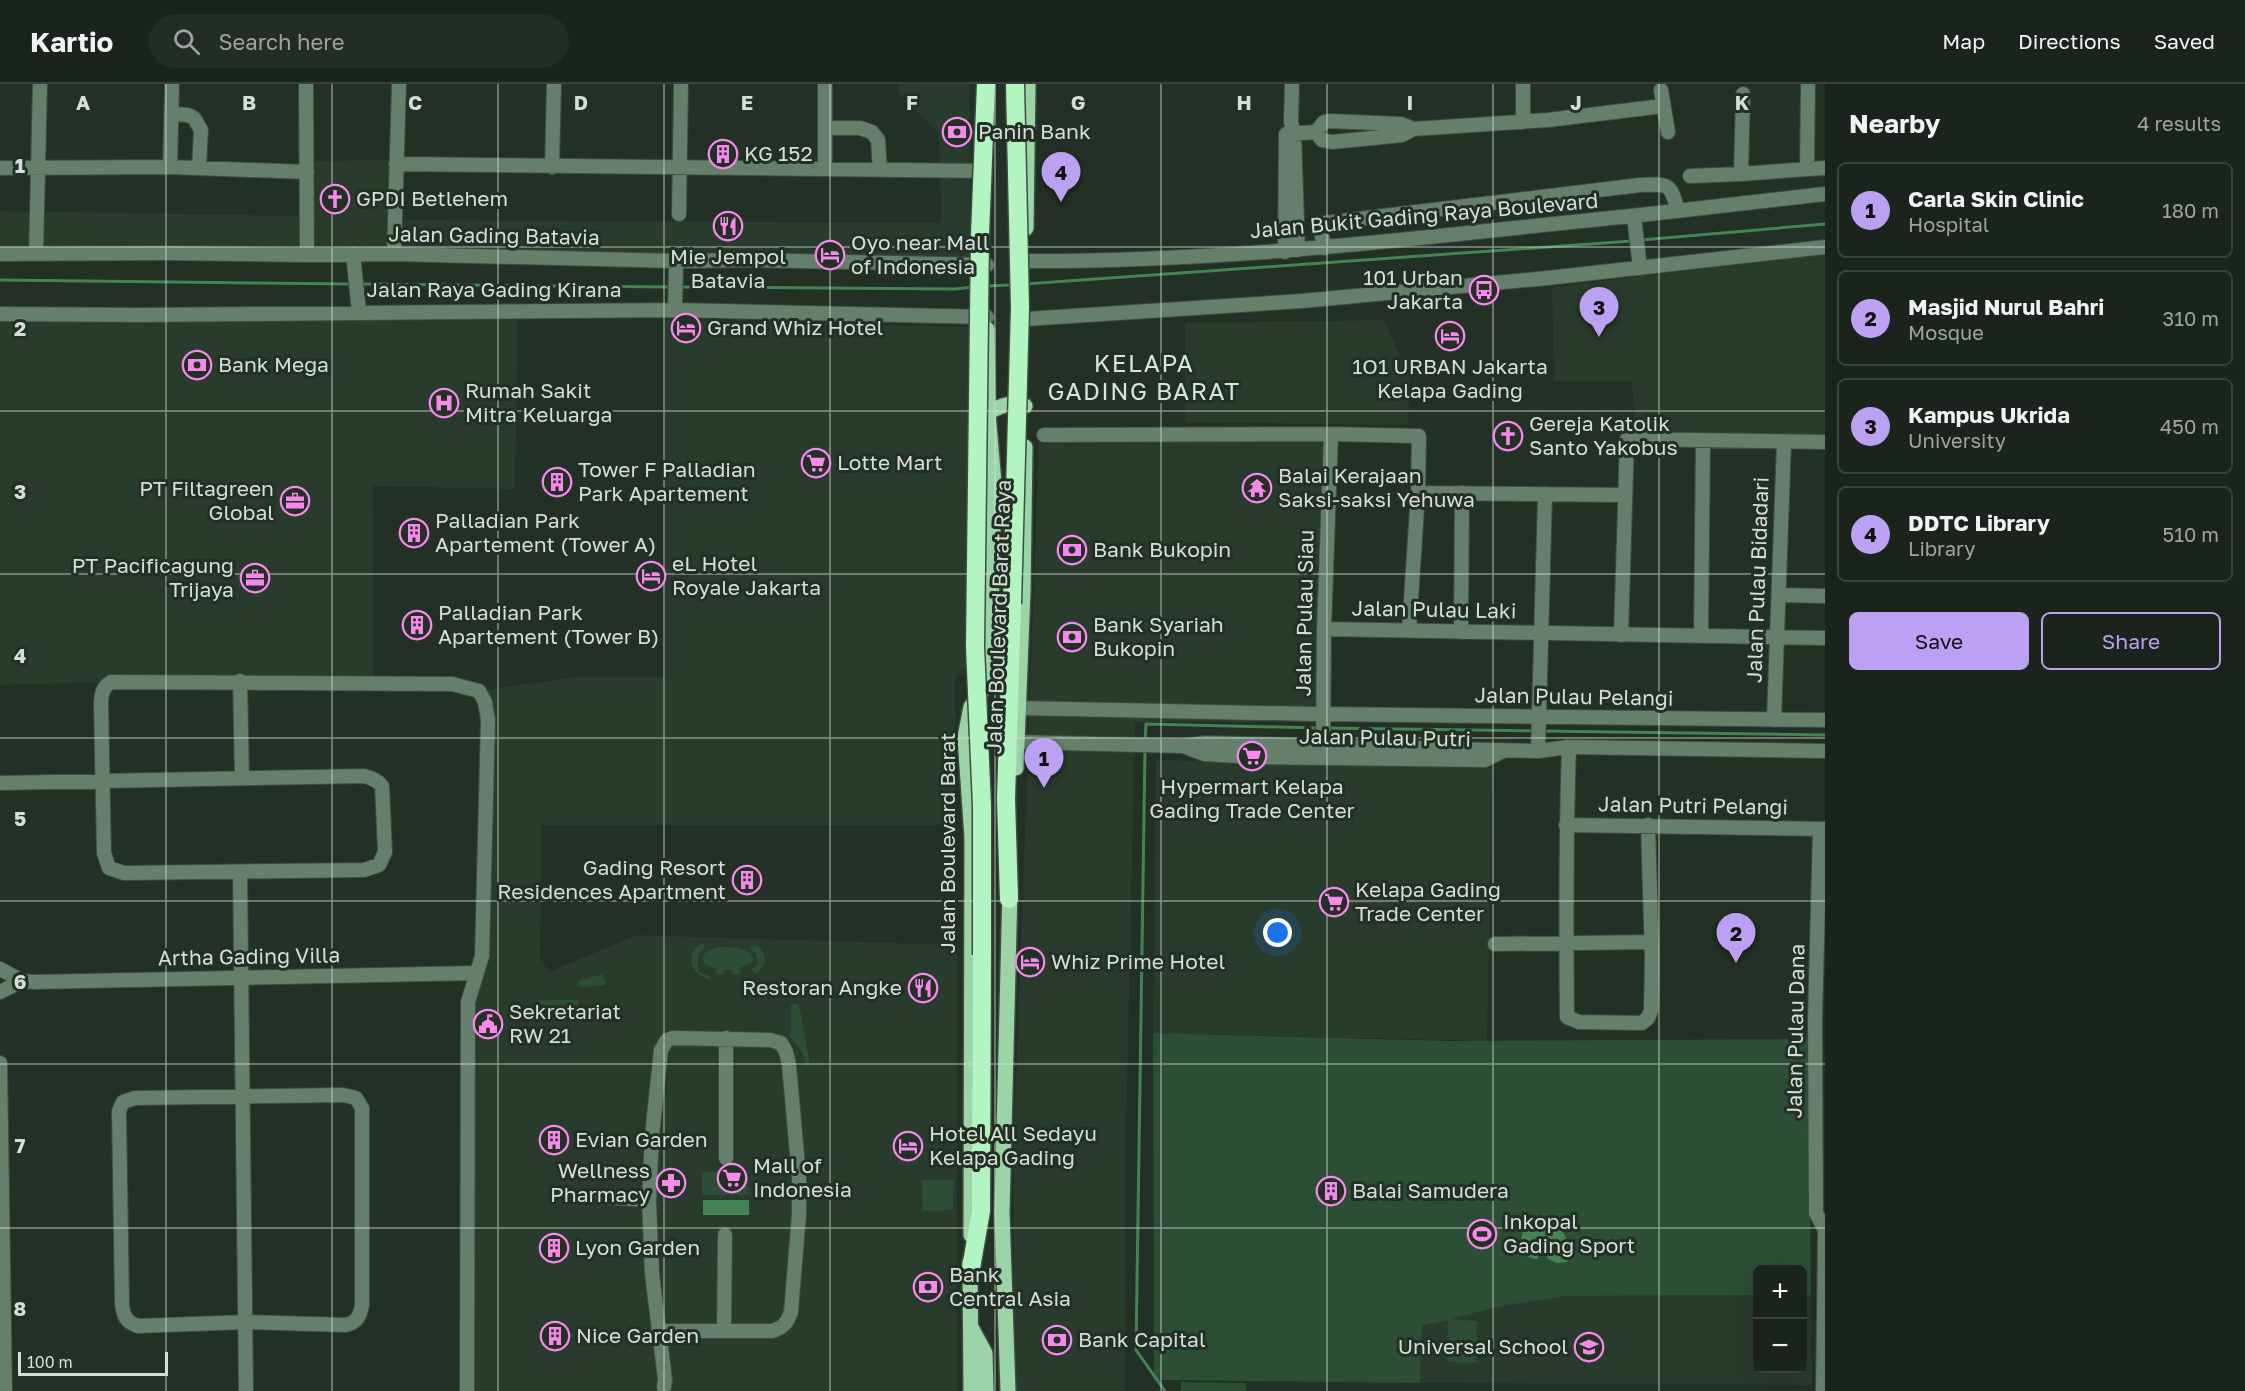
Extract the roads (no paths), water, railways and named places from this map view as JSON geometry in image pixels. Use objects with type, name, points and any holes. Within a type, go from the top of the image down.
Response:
[{"type":"highway","points":[[970,1274],[981,1211],[982,806],[975,647],[980,235],[985,84]]},
{"type":"highway","points":[[1009,899],[1006,799],[1020,308],[1015,84]]},
{"type":"main road","name":"Jalan Boulevard Barat","points":[[970,1391],[972,838],[966,736],[971,707],[982,691],[990,671],[994,483],[988,412],[985,84]]},
{"type":"main road","name":"Jalan Boulevard Barat Raya","points":[[1002,1237],[1002,1150],[1007,1047],[1009,899],[1023,591],[1028,84]]},
{"type":"main road","points":[[988,412],[1001,405],[1025,406]]},
{"type":"main road","points":[[997,1391],[995,1266],[1002,1237]]},
{"type":"main road","points":[[1002,1237],[1008,1391]]},
{"type":"main road","points":[[970,1326],[985,1353],[986,1391]]},
{"type":"street","points":[[36,254],[40,84]]},
{"type":"street","points":[[170,167],[171,84]]},
{"type":"street","points":[[306,84],[307,255]]},
{"type":"street","points":[[394,254],[399,84]]},
{"type":"street","points":[[552,167],[554,84]]},
{"type":"street","points":[[679,214],[681,84]]},
{"type":"street","points":[[825,84],[825,168]]},
{"type":"street","points":[[1292,84],[1290,130],[1292,251]]},
{"type":"street","points":[[1523,84],[1524,122]]},
{"type":"street","points":[[1807,169],[1808,84]]},
{"type":"street","points":[[1661,90],[1668,132]]},
{"type":"street","points":[[1741,174],[1743,94]]},
{"type":"street","points":[[1290,130],[1316,132],[1322,140],[1332,142],[1402,135],[1413,129],[1524,122],[1663,105]]},
{"type":"street","points":[[171,114],[188,115],[199,124],[201,130],[199,168]]},
{"type":"street","points":[[1316,132],[1329,121],[1401,123],[1413,129]]},
{"type":"street","points":[[825,128],[860,128],[872,132],[878,140],[880,170]]},
{"type":"street","points":[[396,164],[985,171]]},
{"type":"street","points":[[0,168],[170,167],[307,172]]},
{"type":"street","points":[[1690,176],[1825,168]]},
{"type":"street","points":[[1325,248],[1321,233],[1321,226],[1325,223],[1640,185],[1664,184],[1668,186],[1674,196],[1678,211]]},
{"type":"street","name":"Jalan Bukit Gading Raya Boulevard","points":[[1025,264],[1292,251],[1635,223],[1678,211],[1825,194]]},
{"type":"street","points":[[1635,223],[1639,263]]},
{"type":"street","points":[[1026,312],[1290,302],[1639,263],[1825,247]]},
{"type":"street","name":"Jalan Gading Batavia","points":[[0,254],[167,253],[307,255],[353,259],[394,254],[675,266],[765,261],[987,271]]},
{"type":"street","points":[[353,259],[359,312]]},
{"type":"street","points":[[675,266],[675,310]]},
{"type":"street","name":"Jalan Raya Gading Kirana","points":[[0,314],[140,315],[675,310],[987,313]]},
{"type":"street","name":"Jalan Pulau Siau","points":[[1324,749],[1320,716],[1331,434]]},
{"type":"street","points":[[1044,435],[1419,435],[1418,493],[1409,630]]},
{"type":"street","points":[[1620,635],[1627,439],[1825,442]]},
{"type":"street","points":[[1701,636],[1703,441]]},
{"type":"street","name":"Jalan Pulau Bidadari","points":[[1774,720],[1784,442]]},
{"type":"street","points":[[1418,493],[1624,495]]},
{"type":"street","points":[[1461,632],[1462,493]]},
{"type":"street","points":[[1538,747],[1545,494]]},
{"type":"street","points":[[1779,595],[1825,596]]},
{"type":"street","name":"Jalan Pulau Laki","points":[[1324,629],[1778,637]]},
{"type":"street","points":[[1778,637],[1825,639]]},
{"type":"street","points":[[240,681],[242,778]]},
{"type":"street","points":[[0,783],[103,780],[364,776],[377,780],[382,786],[385,852],[379,865],[364,870],[124,873],[109,868],[104,853],[103,780],[101,702],[102,690],[111,682],[240,681],[452,684],[479,691],[485,702],[488,720],[482,956],[468,1002],[467,1391]]},
{"type":"street","name":"Jalan Pulau Pelangi","points":[[1018,708],[1135,709],[1320,716],[1825,720]]},
{"type":"street","name":"Jalan Pulau Putri","points":[[1017,742],[1183,746],[1204,754],[1324,749],[1439,753],[1485,760],[1504,750],[1538,747],[1825,751]]},
{"type":"street","points":[[1569,747],[1566,825],[1567,1017],[1579,1022],[1642,1023],[1651,1011],[1648,825]]},
{"type":"street","name":"Jalan Putri Pelangi","points":[[1566,825],[1822,829]]},
{"type":"street","name":"Jalan Pulau Dana","points":[[1822,829],[1815,1019],[1816,1213],[1825,1229],[1823,1391]]},
{"type":"street","points":[[240,872],[246,1391]]},
{"type":"street","points":[[1495,944],[1650,942]]},
{"type":"street","name":"Artha Gading Villa","points":[[0,969],[22,981]]},
{"type":"street","name":"Artha Gading Villa","points":[[0,992],[22,981],[477,973]]},
{"type":"street","points":[[658,1331],[772,1331],[780,1329],[787,1322],[791,1312],[799,1214],[799,1177],[789,1065],[781,1043],[770,1040],[673,1038],[663,1044],[659,1059],[655,1100],[649,1200],[650,1249],[658,1331],[664,1379],[664,1388]]},
{"type":"street","points":[[726,1038],[726,1158]]},
{"type":"street","points":[[0,1063],[6,1391]]},
{"type":"street","points":[[350,1096],[356,1098],[362,1108],[361,1313],[352,1324],[345,1326],[247,1322],[138,1326],[130,1323],[125,1318],[122,1303],[119,1111],[123,1102],[135,1098],[243,1098],[350,1096]]},
{"type":"street","points":[[602,1197],[649,1200]]},
{"type":"street","points":[[724,1331],[725,1236]]},
{"type":"waterway","points":[[1641,240],[1825,224]]},
{"type":"waterway","points":[[1025,284],[1632,241]]},
{"type":"waterway","points":[[0,280],[353,284]]},
{"type":"waterway","points":[[359,284],[671,287]]},
{"type":"waterway","points":[[986,286],[1012,285]]},
{"type":"waterway","points":[[680,287],[955,289],[974,287]]},
{"type":"waterway","points":[[1145,742],[1146,724],[1319,728]]},
{"type":"waterway","points":[[1326,728],[1535,731]]},
{"type":"waterway","points":[[1542,731],[1825,735]]},
{"type":"waterway","points":[[1145,749],[1136,1350],[1165,1391]]},
{"type":"place","name":"Panin Bank","points":[[957,132]]},
{"type":"place","name":"KG 152","points":[[723,154]]},
{"type":"place","name":"GPDI Betlehem","points":[[335,199]]},
{"type":"place","name":"DDTC Library","points":[[1061,202]]},
{"type":"place","name":"Mie Jempol Batavia","points":[[728,226]]},
{"type":"place","name":"Oyo near Mall of Indonesia","points":[[830,255]]},
{"type":"place","name":"101 Urban Jakarta","points":[[1484,290]]},
{"type":"place","name":"Grand Whiz Hotel","points":[[686,328]]},
{"type":"place","name":"1O1 URBAN Jakarta Kelapa Gading","points":[[1450,336]]},
{"type":"place","name":"Kampus Ukrida","points":[[1599,337]]},
{"type":"place","name":"Bank Mega","points":[[197,365]]},
{"type":"place","name":"Rumah Sakit Mitra Keluarga","points":[[444,403]]},
{"type":"place","name":"Gereja Katolik Santo Yakobus","points":[[1508,436]]},
{"type":"place","name":"Lotte Mart","points":[[816,463]]},
{"type":"place","name":"Tower F Palladian Park Apartement","points":[[557,482]]},
{"type":"place","name":"Balai Kerajaan Saksi-saksi Yehuwa","points":[[1257,488]]},
{"type":"place","name":"PT Filtagreen Global","points":[[295,501]]},
{"type":"place","name":"Palladian Park Apartement (Tower A)","points":[[414,533]]},
{"type":"place","name":"Bank Bukopin","points":[[1072,550]]},
{"type":"place","name":"eL Hotel Royale Jakarta","points":[[651,576]]},
{"type":"place","name":"PT Pacificagung Trijaya","points":[[255,578]]},
{"type":"place","name":"Palladian Park Apartement (Tower B)","points":[[417,625]]},
{"type":"place","name":"Bank Syariah Bukopin","points":[[1072,637]]},
{"type":"place","name":"Hypermart Kelapa Gading Trade Center","points":[[1252,756]]},
{"type":"place","name":"Carla Skin Clinic","points":[[1044,788]]},
{"type":"place","name":"Gading Resort Residences Apartment","points":[[747,880]]},
{"type":"place","name":"Kelapa Gading Trade Center","points":[[1334,902]]},
{"type":"place","name":"Whiz Prime Hotel","points":[[1030,962]]},
{"type":"place","name":"Masjid Nurul Bahri","points":[[1736,963]]},
{"type":"place","name":"Restoran Angke","points":[[923,988]]},
{"type":"place","name":"Sekretariat RW 21","points":[[488,1024]]},
{"type":"place","name":"Evian Garden","points":[[554,1140]]},
{"type":"place","name":"Hotel All Sedayu Kelapa Gading","points":[[908,1146]]},
{"type":"place","name":"Mall of Indonesia","points":[[732,1178]]},
{"type":"place","name":"Wellness Pharmacy","points":[[671,1183]]},
{"type":"place","name":"Balai Samudera","points":[[1331,1191]]},
{"type":"place","name":"Inkopal Gading Sport","points":[[1482,1234]]},
{"type":"place","name":"Lyon Garden","points":[[554,1248]]},
{"type":"place","name":"Bank Central Asia","points":[[928,1287]]},
{"type":"place","name":"Nice Garden","points":[[555,1336]]},
{"type":"place","name":"Bank Capital","points":[[1057,1340]]},
{"type":"place","name":"Universal School","points":[[1589,1347]]},
{"type":"district","name":"KELAPA GADING BARAT","points":[[1144,378]]}]
